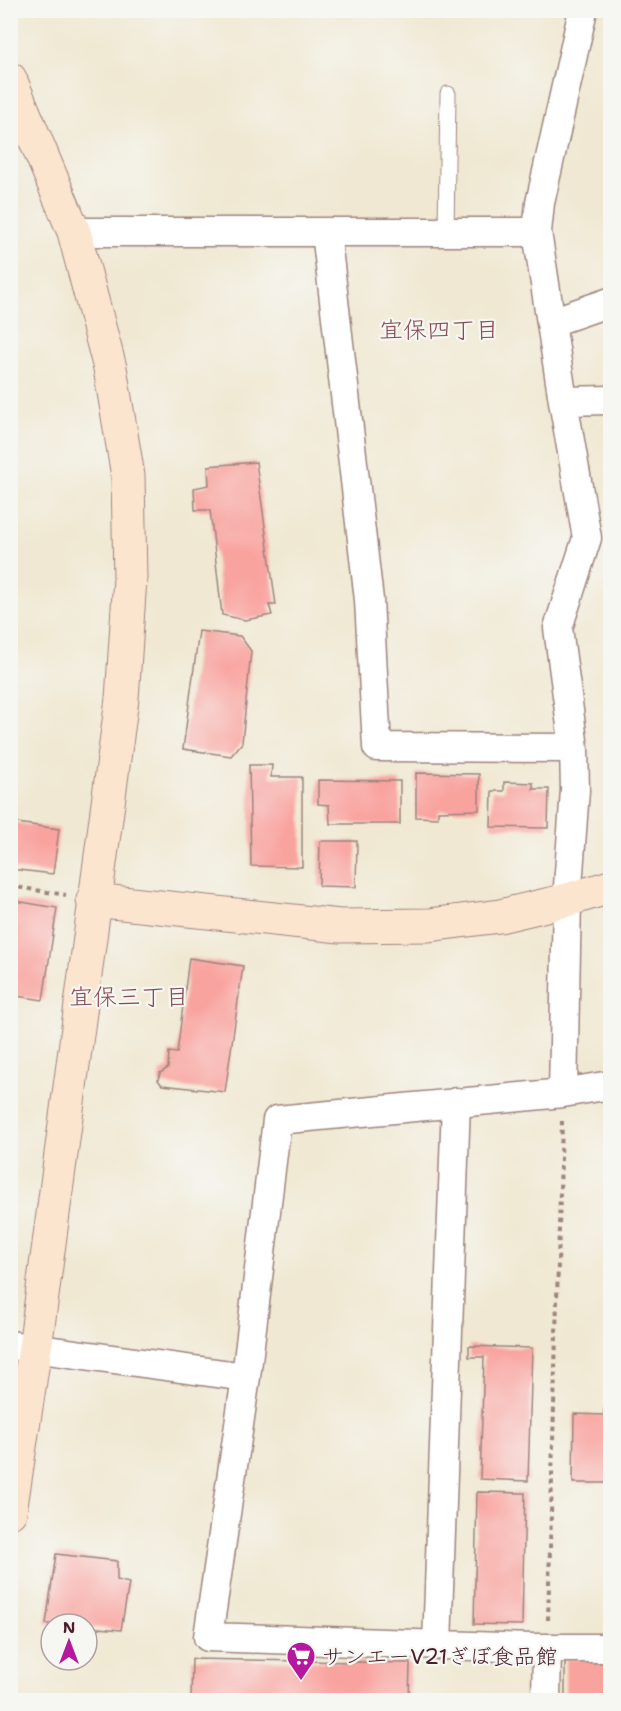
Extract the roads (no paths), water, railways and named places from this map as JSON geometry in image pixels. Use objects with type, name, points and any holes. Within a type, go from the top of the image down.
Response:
[{"type":"street","points":[[563,1093],[567,900],[575,790],[574,748],[558,628],[587,538],[537,232],[540,202],[583,10]]},
{"type":"street","points":[[10,79],[74,232],[110,368],[128,476],[130,578],[122,699],[93,900],[22,1347],[10,1512]]},
{"type":"street","points":[[74,232],[537,232]]},
{"type":"street","points":[[326,232],[369,600],[377,747],[574,748]]},
{"type":"street","points":[[552,322],[610,302]]},
{"type":"street","points":[[563,401],[610,400]]},
{"type":"street","points":[[93,900],[340,926],[429,925],[500,916],[567,900],[610,886]]},
{"type":"street","points":[[610,1085],[563,1093],[277,1120],[246,1377],[208,1637],[610,1648]]},
{"type":"street","points":[[436,1645],[456,1102]]},
{"type":"street","points":[[22,1347],[246,1377]]},
{"type":"street","points":[[546,1701],[547,1648]]},
{"type":"lane","points":[[446,232],[448,94]]},
{"type":"place","name":"サンエーV21ぎぼ食品館","points":[[301,1682]]},
{"type":"district","name":"宜保四丁目","points":[[439,330]]},
{"type":"district","name":"宜保三丁目","points":[[129,997]]}]
